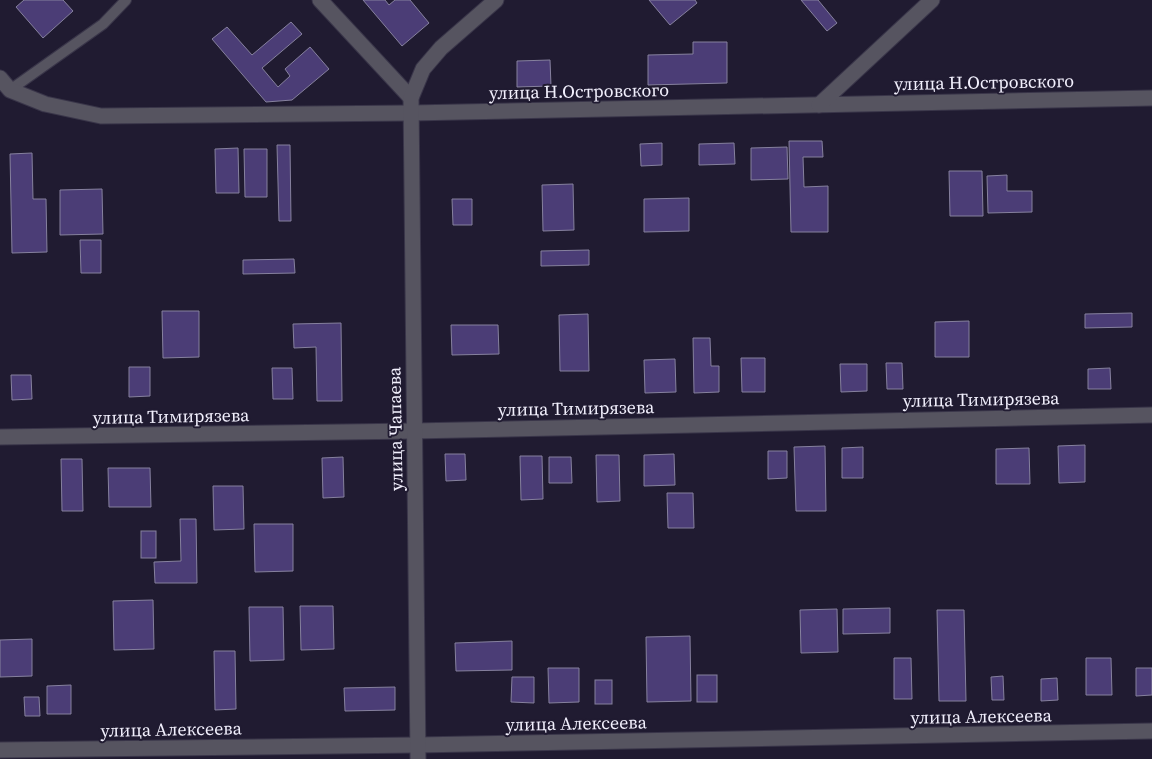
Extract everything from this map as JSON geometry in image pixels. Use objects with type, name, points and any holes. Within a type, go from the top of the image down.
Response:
[{"type":"street","points":[[320,0],[411,106]]},
{"type":"street","points":[[411,106],[422,70],[441,48],[496,0]]},
{"type":"street","points":[[819,104],[932,0]]},
{"type":"street","points":[[0,78],[5,94]]},
{"type":"street","name":"улица Н.Островского","points":[[5,94],[101,116],[411,106],[819,104],[1152,98]]},
{"type":"street","name":"улица Чапаева","points":[[411,106],[417,752]]},
{"type":"street","name":"улица Тимирязева","points":[[0,437],[413,431],[1152,414]]},
{"type":"street","name":"улица Алексеева","points":[[0,750],[417,752],[1152,731]]},
{"type":"lane","points":[[5,94],[103,24],[126,0]]},
{"type":"building","points":[[24,0],[63,0],[73,11],[43,38],[16,7]]},
{"type":"building","points":[[363,0],[385,0],[389,5],[395,0],[410,0],[429,23],[402,46]]},
{"type":"building","points":[[649,0],[695,0],[697,3],[670,25]]},
{"type":"building","points":[[801,0],[818,0],[837,23],[827,31]]},
{"type":"building","points":[[291,22],[302,34],[262,68],[278,87],[290,76],[285,69],[310,47],[329,69],[292,100],[266,102],[212,39],[227,27],[252,55]]},
{"type":"building","points":[[693,42],[727,42],[727,83],[648,85],[648,55],[693,54]]},
{"type":"building","points":[[550,60],[551,86],[517,87],[517,61]]},
{"type":"building","points":[[789,141],[822,141],[823,157],[803,157],[804,187],[828,186],[828,232],[791,232]]},
{"type":"building","points":[[662,143],[662,165],[641,166],[640,144]]},
{"type":"building","points":[[734,143],[735,164],[699,165],[699,144]]},
{"type":"building","points":[[277,145],[290,145],[291,221],[279,221]]},
{"type":"building","points":[[787,147],[788,179],[751,180],[751,148]]},
{"type":"building","points":[[238,148],[239,193],[216,193],[215,149]]},
{"type":"building","points":[[244,149],[267,149],[267,197],[245,197]]},
{"type":"building","points":[[32,153],[33,199],[46,199],[47,252],[12,253],[10,154]]},
{"type":"building","points":[[949,171],[982,171],[983,216],[950,216]]},
{"type":"building","points":[[1007,175],[1007,191],[1032,191],[1032,212],[988,213],[987,176]]},
{"type":"building","points":[[573,184],[574,230],[543,231],[542,185]]},
{"type":"building","points":[[102,189],[103,234],[60,235],[60,190]]},
{"type":"building","points":[[689,198],[689,231],[644,232],[644,199]]},
{"type":"building","points":[[452,199],[472,199],[472,225],[453,225]]},
{"type":"building","points":[[80,240],[101,240],[101,273],[81,273]]},
{"type":"building","points":[[589,250],[589,265],[541,266],[541,251]]},
{"type":"building","points":[[294,259],[295,273],[243,274],[243,260]]},
{"type":"building","points":[[162,311],[199,311],[199,357],[163,358]]},
{"type":"building","points":[[1132,313],[1132,327],[1085,328],[1085,314]]},
{"type":"building","points":[[588,314],[589,371],[560,371],[559,315]]},
{"type":"building","points":[[969,321],[969,357],[935,357],[935,322]]},
{"type":"building","points":[[341,323],[342,401],[317,401],[316,347],[294,348],[293,324]]},
{"type":"building","points":[[451,325],[498,325],[499,354],[452,355]]},
{"type":"building","points":[[693,338],[710,338],[711,366],[719,366],[719,392],[694,393]]},
{"type":"building","points":[[741,358],[765,358],[765,392],[742,392]]},
{"type":"building","points":[[675,359],[676,392],[645,393],[644,360]]},
{"type":"building","points":[[886,363],[902,363],[903,389],[887,389]]},
{"type":"building","points":[[840,364],[867,364],[867,391],[841,392]]},
{"type":"building","points":[[129,367],[150,367],[150,396],[129,397]]},
{"type":"building","points":[[272,368],[292,368],[293,399],[273,399]]},
{"type":"building","points":[[1110,368],[1111,389],[1088,389],[1088,369]]},
{"type":"building","points":[[11,375],[31,375],[32,399],[12,400]]},
{"type":"building","points":[[1085,445],[1085,482],[1059,483],[1058,446]]},
{"type":"building","points":[[825,446],[826,511],[796,511],[794,447]]},
{"type":"building","points":[[863,447],[863,478],[842,478],[842,448]]},
{"type":"building","points":[[1029,448],[1030,484],[996,484],[996,449]]},
{"type":"building","points":[[768,451],[787,451],[787,478],[768,479]]},
{"type":"building","points":[[445,454],[465,454],[466,480],[446,481]]},
{"type":"building","points":[[674,454],[675,485],[644,486],[644,455]]},
{"type":"building","points":[[596,455],[619,455],[620,501],[597,502]]},
{"type":"building","points":[[520,456],[542,456],[543,499],[521,500]]},
{"type":"building","points":[[343,457],[344,497],[323,498],[322,458]]},
{"type":"building","points":[[549,457],[571,457],[572,483],[549,483]]},
{"type":"building","points":[[61,459],[82,459],[83,511],[62,511]]},
{"type":"building","points":[[108,468],[150,468],[151,507],[109,507]]},
{"type":"building","points":[[213,486],[243,486],[244,529],[214,530]]},
{"type":"building","points":[[667,493],[693,493],[694,528],[668,528]]},
{"type":"building","points":[[180,519],[196,519],[197,583],[155,583],[154,562],[181,561]]},
{"type":"building","points":[[254,524],[293,524],[293,571],[255,572]]},
{"type":"building","points":[[141,531],[156,531],[156,558],[141,558]]},
{"type":"building","points":[[153,600],[154,649],[114,650],[113,601]]},
{"type":"building","points":[[300,606],[333,606],[334,649],[301,650]]},
{"type":"building","points":[[249,607],[283,607],[284,660],[250,661]]},
{"type":"building","points":[[890,608],[890,633],[843,634],[843,609]]},
{"type":"building","points":[[837,609],[838,652],[801,653],[800,610]]},
{"type":"building","points":[[937,610],[964,610],[966,701],[939,701]]},
{"type":"building","points":[[690,636],[691,701],[647,702],[646,637]]},
{"type":"building","points":[[32,639],[32,676],[0,677],[0,640]]},
{"type":"building","points":[[512,641],[512,670],[456,671],[455,643]]},
{"type":"building","points":[[214,651],[235,651],[236,709],[215,710]]},
{"type":"building","points":[[894,658],[911,658],[912,699],[894,699]]},
{"type":"building","points":[[1086,658],[1111,658],[1112,695],[1086,695]]},
{"type":"building","points":[[548,668],[579,668],[579,702],[549,703]]},
{"type":"building","points":[[1136,668],[1152,668],[1152,695],[1136,696]]},
{"type":"building","points":[[697,675],[717,675],[717,702],[697,702]]},
{"type":"building","points":[[1003,676],[1004,700],[992,700],[991,677]]},
{"type":"building","points":[[512,677],[534,677],[534,703],[511,702]]},
{"type":"building","points":[[1057,678],[1058,700],[1041,701],[1041,679]]},
{"type":"building","points":[[595,680],[612,680],[612,704],[595,704]]},
{"type":"building","points":[[71,685],[71,714],[47,714],[47,686]]},
{"type":"building","points":[[395,687],[395,710],[345,711],[344,688]]},
{"type":"building","points":[[24,697],[39,697],[40,716],[25,716]]}]
